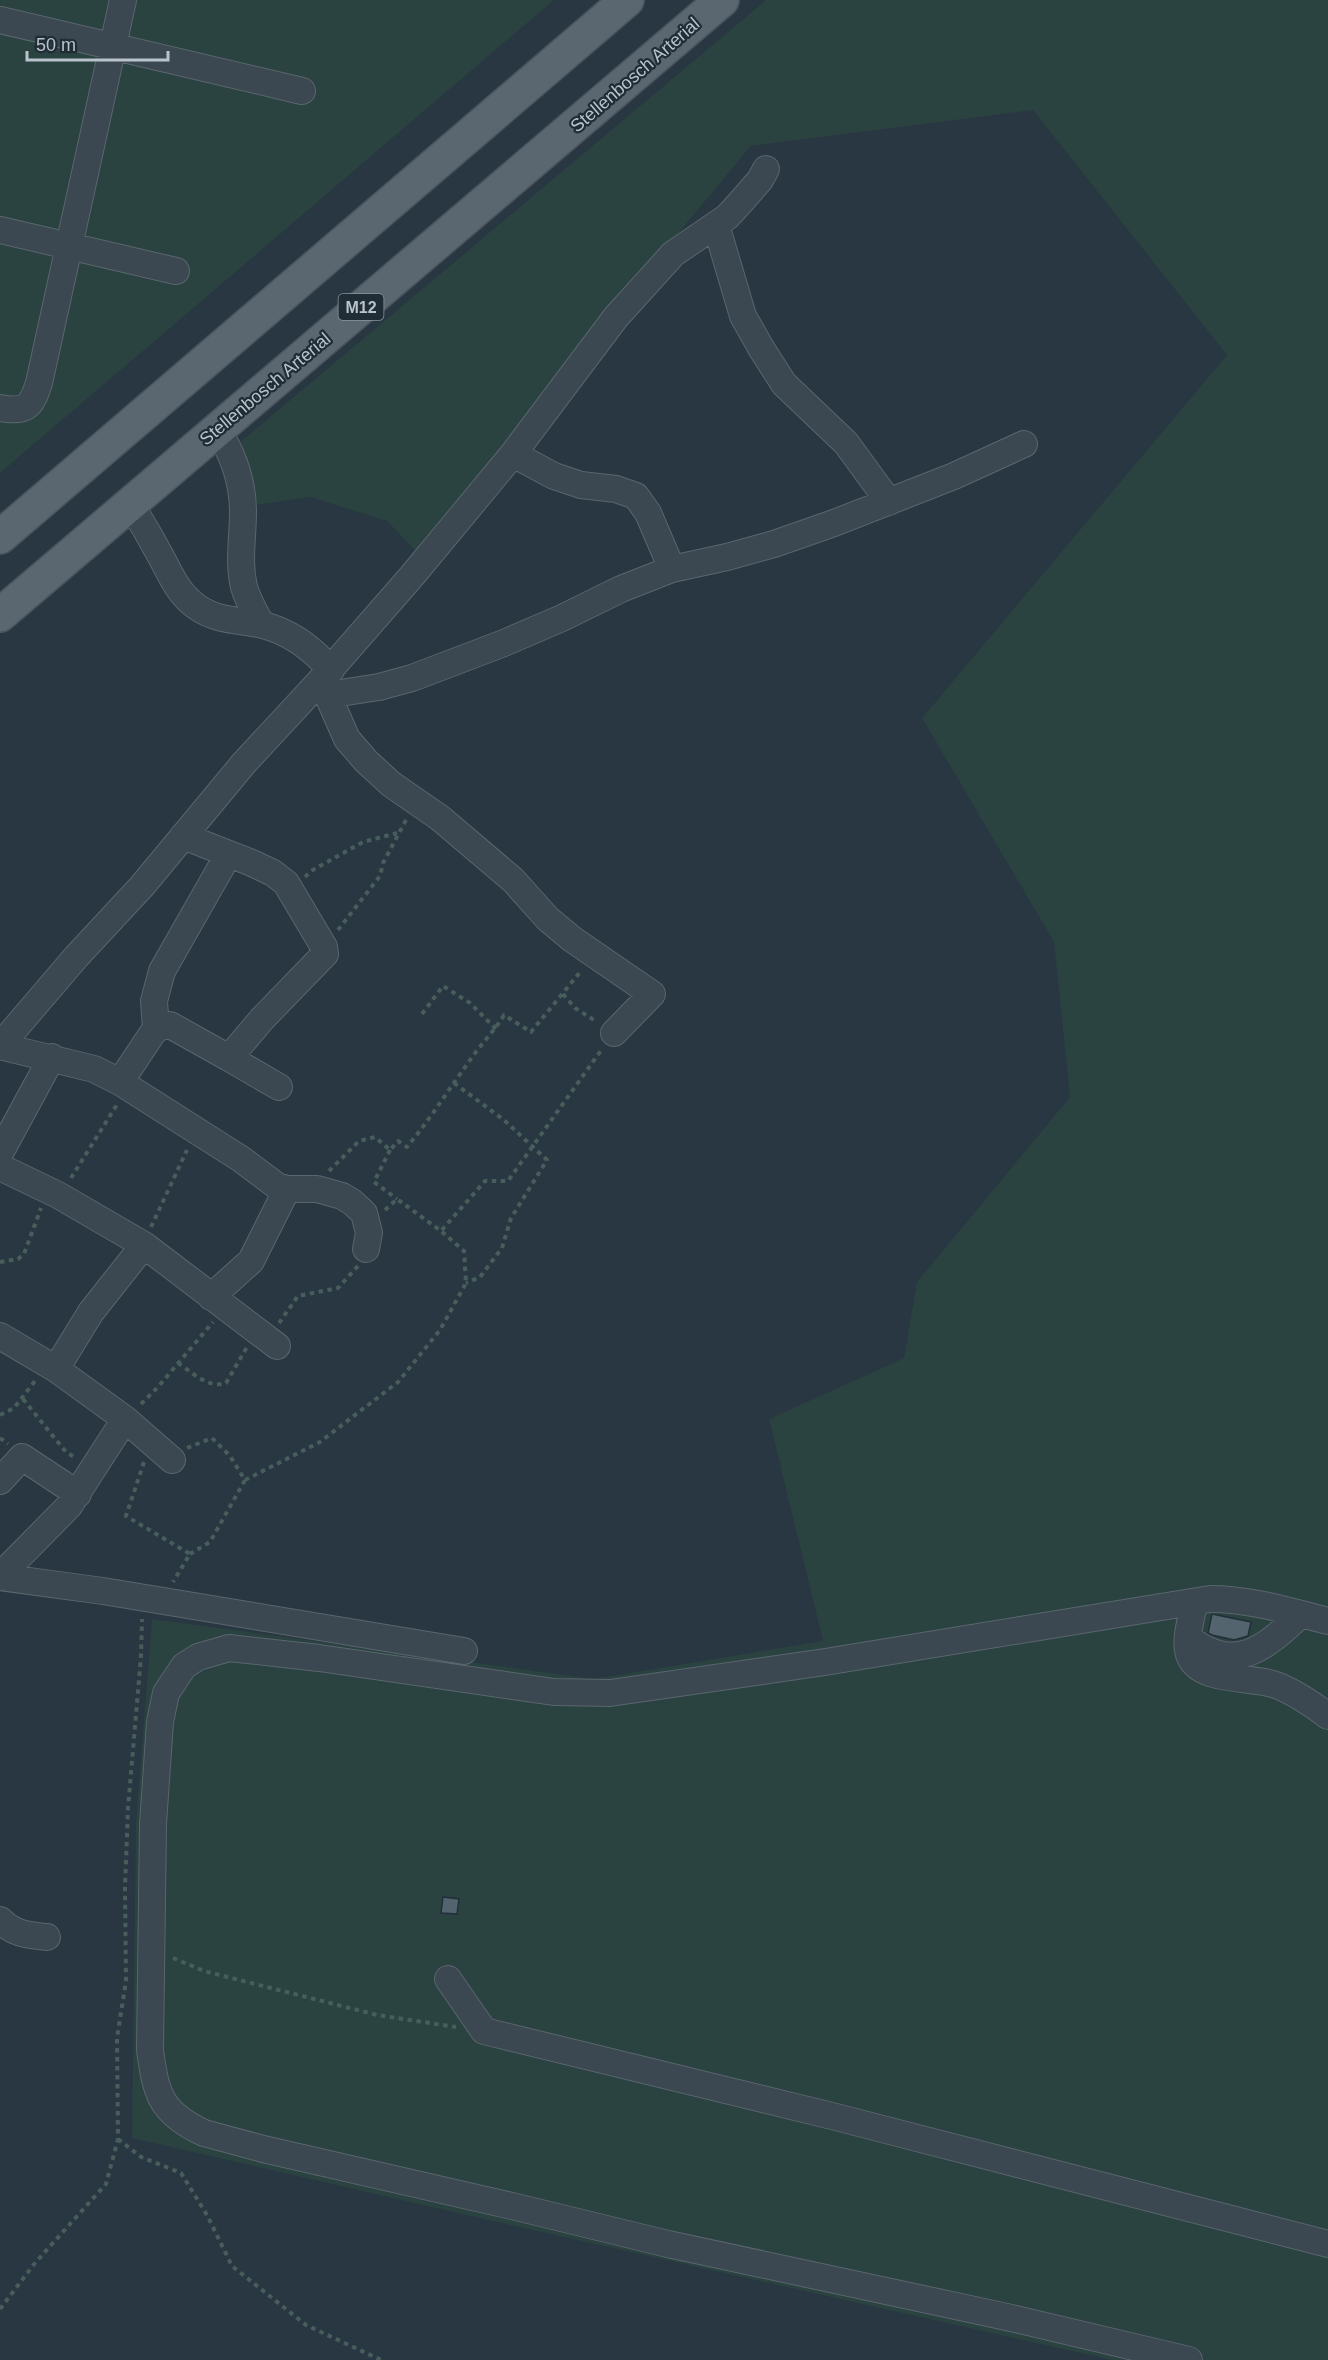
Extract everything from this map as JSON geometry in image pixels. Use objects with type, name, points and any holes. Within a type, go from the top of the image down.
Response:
[{"type":"main road","points":[[0,537],[627,0]]},
{"type":"main road","name":"Stellenbosch Arterial","points":[[0,615],[722,0]]},
{"type":"street","points":[[0,408],[16,410],[25,408],[34,398],[123,0]]},
{"type":"street","points":[[0,20],[302,91]]},
{"type":"street","points":[[366,1249],[369,1233],[364,1213],[342,1196],[317,1189],[287,1189],[268,1181],[241,1159],[198,1131],[120,1082],[94,1069],[0,1046],[76,957],[142,886],[244,763],[326,681],[513,454],[616,317],[673,254],[716,225],[740,204],[766,169]]},
{"type":"street","points":[[716,225],[743,316],[761,348],[784,384],[846,443],[889,502]]},
{"type":"street","points":[[0,230],[176,271]]},
{"type":"street","points":[[217,429],[234,462],[241,488],[243,511],[240,560],[249,602],[262,625]]},
{"type":"street","points":[[326,681],[379,687],[412,678],[504,643],[621,589],[672,569],[774,544],[889,502],[1024,444]]},
{"type":"street","points":[[513,454],[554,476],[581,485],[616,489],[636,496],[648,513],[672,569]]},
{"type":"street","points":[[130,504],[185,598],[199,609],[218,617],[262,625],[298,640],[316,653],[347,739],[366,761],[391,784],[448,825],[513,880],[548,919],[652,994],[614,1033]]},
{"type":"street","points":[[183,836],[252,863],[273,873],[286,883],[324,947],[325,954],[262,1019],[229,1058]]},
{"type":"street","points":[[120,1082],[156,1028],[154,1001],[162,971],[228,855]]},
{"type":"street","points":[[156,1028],[170,1025],[279,1087]]},
{"type":"street","points":[[0,1153],[52,1058]]},
{"type":"street","points":[[0,1167],[52,1193],[144,1245],[277,1346]]},
{"type":"street","points":[[218,1302],[251,1261],[287,1189]]},
{"type":"street","points":[[51,1366],[144,1245]]},
{"type":"street","points":[[0,1336],[51,1366],[125,1419],[172,1460]]},
{"type":"street","points":[[0,1576],[47,1529],[84,1484],[125,1419]]},
{"type":"street","points":[[0,1481],[22,1457],[84,1484]]},
{"type":"street","points":[[0,1576],[391,1638],[464,1652]]},
{"type":"street","points":[[1189,2360],[1007,2317],[668,2244],[263,2149],[204,2133],[183,2123],[170,2112],[154,2083],[150,2050],[153,1824],[160,1722],[170,1685],[184,1666],[198,1657],[216,1650],[230,1648],[554,1692],[610,1694],[814,1664],[1194,1602],[1233,1599],[1328,1621]]},
{"type":"street","points":[[1194,1602],[1187,1648],[1190,1656],[1202,1669],[1229,1678],[1259,1680],[1279,1686],[1313,1704],[1328,1716]]},
{"type":"street","points":[[1188,1638],[1200,1648],[1213,1653],[1228,1657],[1239,1656],[1264,1646],[1301,1614]]},
{"type":"street","points":[[0,1920],[19,1934],[46,1937]]},
{"type":"street","points":[[448,1979],[484,2031],[821,2113],[1328,2244]]},
{"type":"path","points":[[325,954],[335,933],[380,876],[383,863],[398,833],[417,802]]},
{"type":"path","points":[[292,891],[311,871],[363,842],[398,833]]},
{"type":"path","points":[[0,2309],[35,2263],[106,2184],[118,2139],[117,2038],[126,1981],[125,1887],[128,1808],[140,1667],[152,1599],[190,1554],[210,1542],[245,1480],[320,1442],[398,1382],[440,1330],[466,1283],[464,1251],[441,1231],[374,1182],[390,1150],[398,1141],[407,1147],[474,1054],[496,1029],[504,1015],[531,1032],[594,953]]},
{"type":"path","points":[[422,1014],[443,986],[470,1003],[496,1029]]},
{"type":"path","points":[[441,1231],[485,1181],[508,1180],[614,1033],[575,1008],[563,994]]},
{"type":"path","points":[[0,1262],[18,1259],[24,1254],[52,1193],[80,1166],[115,1110],[120,1099],[120,1082]]},
{"type":"path","points":[[454,1083],[479,1100],[534,1146],[547,1160],[511,1218],[502,1248],[480,1277],[466,1283]]},
{"type":"path","points":[[144,1245],[183,1157],[198,1131]]},
{"type":"path","points":[[317,1189],[333,1165],[359,1141],[375,1137],[390,1150]]},
{"type":"path","points":[[367,1222],[389,1208],[397,1199]]},
{"type":"path","points":[[178,1363],[204,1381],[220,1385],[226,1383],[256,1331],[276,1327],[298,1296],[338,1288],[361,1263],[366,1249]]},
{"type":"path","points":[[125,1419],[158,1387],[178,1363],[218,1302]]},
{"type":"path","points":[[0,1415],[14,1408],[51,1366]]},
{"type":"path","points":[[23,1399],[66,1452],[83,1463],[84,1484]]},
{"type":"path","points":[[172,1460],[191,1444],[212,1438],[230,1456],[245,1480]]},
{"type":"path","points":[[152,1443],[139,1474],[126,1516],[190,1554]]},
{"type":"path","points":[[150,1949],[204,1971],[377,2014],[484,2031]]},
{"type":"path","points":[[118,2139],[141,2157],[181,2173],[207,2216],[232,2266],[306,2325],[381,2360]]},
{"type":"green space","points":[[0,0],[554,0],[0,473]]},
{"type":"green space","points":[[766,0],[1328,0],[1328,2360],[1112,2360],[132,2138],[136,1822],[152,1619],[594,1679],[823,1641],[769,1419],[904,1358],[917,1282],[1070,1097],[1054,942],[922,718],[1227,355],[1033,110],[751,146],[415,550],[387,521],[310,497],[249,506],[238,444]]},
{"type":"building","points":[[1212,1614],[1251,1622],[1248,1636],[1234,1640],[1208,1633]]},
{"type":"building","points":[[443,1897],[459,1899],[457,1914],[441,1913]]}]
